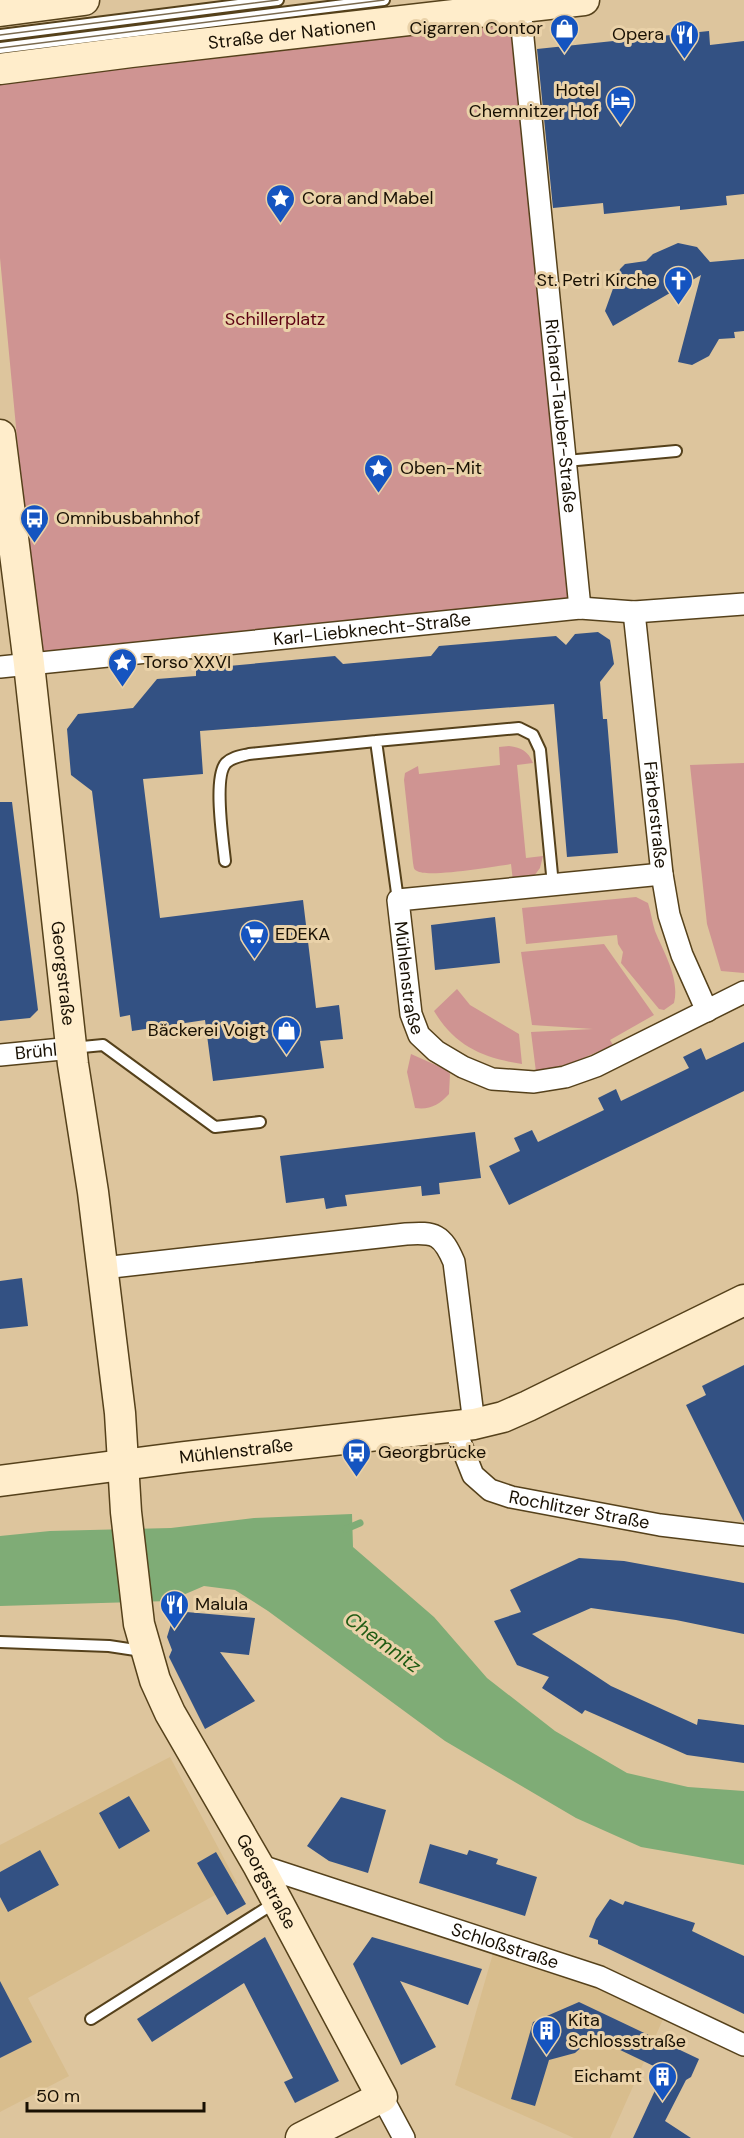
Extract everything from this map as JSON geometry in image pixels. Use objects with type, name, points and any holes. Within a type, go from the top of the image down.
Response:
[{"type":"street","points":[[0,11],[84,0]]},
{"type":"street","name":"Straße der Nationen","points":[[0,69],[584,0]]},
{"type":"street","name":"Richard-Tauber-Straße","points":[[520,8],[580,609]]},
{"type":"street","name":"Georgstraße","points":[[0,435],[14,665],[103,1268],[120,1413],[126,1512],[142,1638],[155,1680],[170,1713],[258,1865],[404,2138]]},
{"type":"street","name":"Karl-Liebknecht-Straße","points":[[14,665],[580,609],[634,612],[744,604]]},
{"type":"street","name":"Färberstraße","points":[[634,612],[662,874],[669,915],[682,955],[707,1011]]},
{"type":"street","name":"Mühlenstraße","points":[[662,874],[398,900],[411,1014],[419,1035],[436,1051],[463,1067],[492,1079],[534,1082],[565,1077],[596,1066],[744,992]]},
{"type":"street","name":"Brühl","points":[[0,1055],[72,1048]]},
{"type":"street","points":[[103,1268],[406,1234],[428,1233],[438,1236],[448,1248],[454,1262],[464,1349],[464,1425]]},
{"type":"street","name":"Mühlenstraße","points":[[0,1481],[464,1425],[503,1416],[528,1406],[744,1300]]},
{"type":"street","name":"Rochlitzer Straße","points":[[464,1425],[473,1475],[490,1490],[511,1497],[660,1525],[744,1535]]},
{"type":"street","name":"Schloßstraße","points":[[258,1865],[600,1977],[744,2045]]},
{"type":"street","points":[[301,2138],[382,2097]]},
{"type":"lane","points":[[0,36],[248,2],[278,0]]},
{"type":"lane","points":[[0,48],[384,0]]},
{"type":"lane","points":[[232,41],[252,17]]},
{"type":"lane","points":[[566,461],[676,451]]},
{"type":"lane","points":[[225,861],[219,783],[226,762],[232,759],[249,754],[519,728],[533,735],[541,758],[553,885]]},
{"type":"lane","points":[[376,741],[398,900]]},
{"type":"lane","points":[[72,1048],[102,1045],[215,1127],[260,1122]]},
{"type":"lane","points":[[0,1642],[109,1646],[142,1638]]},
{"type":"lane","points":[[91,2019],[278,1902]]},
{"type":"shaded area","points":[[170,1757],[237,1883],[28,1998],[69,2076],[0,2112],[0,1845]]},
{"type":"shaded area","points":[[494,1950],[573,1978],[664,2017],[610,2138],[574,2138],[455,2085]]},
{"type":"green space","name":"Schillerplatz","points":[[516,19],[573,602],[40,658],[0,258],[0,74]]},
{"type":"green space","points":[[509,746],[524,751],[533,763],[517,765],[526,858],[543,856],[540,868],[534,876],[513,881],[511,864],[434,873],[416,870],[413,863],[405,773],[418,766],[419,774],[500,765],[499,747]]},
{"type":"green space","points":[[744,763],[744,973],[721,971],[707,924],[690,765]]},
{"type":"green space","points":[[636,897],[648,903],[655,931],[673,975],[674,1003],[664,1010],[659,1009],[621,963],[623,952],[618,944],[617,935],[526,944],[522,908]]},
{"type":"green space","points":[[604,944],[654,1015],[610,1040],[613,1045],[572,1063],[536,1072],[531,1032],[593,1029],[532,1025],[521,952]]},
{"type":"green space","points":[[457,989],[470,1005],[519,1034],[522,1064],[495,1058],[471,1048],[461,1042],[442,1023],[434,1011]]},
{"type":"green space","points":[[411,1054],[447,1070],[450,1074],[449,1094],[434,1106],[415,1108],[407,1072]]},
{"type":"water","name":"Chemnitz","points":[[352,1514],[353,1547],[434,1617],[487,1678],[555,1731],[627,1773],[688,1787],[744,1791],[744,1865],[641,1847],[576,1818],[445,1741],[268,1611],[235,1590],[204,1586],[169,1601],[0,1606],[0,1536],[50,1531],[171,1528],[254,1518]]},
{"type":"building","points":[[709,31],[710,45],[744,41],[744,194],[726,196],[727,205],[680,210],[680,206],[604,214],[603,203],[553,208],[537,49]]},
{"type":"building","name":"St. Petri Kirche","points":[[678,243],[697,247],[710,262],[744,259],[744,331],[734,332],[735,338],[719,339],[709,356],[692,365],[678,362],[701,275],[613,326],[605,311],[620,269],[625,264],[646,261],[653,254]]},
{"type":"building","points":[[598,632],[610,640],[614,664],[600,682],[603,719],[607,719],[618,853],[567,857],[554,704],[200,731],[203,774],[143,779],[160,918],[303,900],[316,1008],[339,1005],[343,1039],[320,1041],[324,1068],[213,1081],[205,1020],[132,1031],[130,1015],[120,1017],[92,791],[71,775],[67,729],[78,714],[133,708],[157,679],[196,676],[196,669],[335,656],[343,664],[431,656],[439,646],[556,636],[566,645],[575,634]]},
{"type":"building","points":[[0,802],[12,802],[38,1010],[30,1018],[0,1021]]},
{"type":"building","points":[[495,917],[500,963],[435,970],[431,925]]},
{"type":"building","points":[[744,1042],[744,1091],[509,1205],[489,1166],[520,1151],[514,1138],[532,1130],[538,1142],[604,1110],[598,1098],[616,1089],[621,1101],[689,1068],[683,1057],[701,1048],[706,1060]]},
{"type":"building","points":[[475,1132],[481,1178],[439,1183],[440,1194],[422,1196],[421,1186],[345,1195],[347,1206],[326,1209],[324,1198],[286,1203],[280,1156]]},
{"type":"building","points":[[22,1278],[28,1326],[0,1329],[0,1281]]},
{"type":"building","points":[[744,1365],[744,1522],[686,1405],[706,1395],[702,1386]]},
{"type":"building","points":[[579,1558],[624,1561],[744,1583],[744,1634],[676,1620],[591,1608],[532,1634],[611,1686],[697,1725],[698,1719],[744,1725],[744,1763],[687,1755],[585,1710],[582,1714],[542,1688],[549,1677],[517,1665],[494,1621],[521,1612],[510,1590]]},
{"type":"building","points":[[175,1611],[255,1618],[249,1655],[220,1652],[255,1701],[205,1729],[169,1657],[172,1650],[167,1637]]},
{"type":"building","points":[[129,1796],[150,1831],[119,1849],[99,1813]]},
{"type":"building","points":[[341,1797],[386,1810],[368,1873],[329,1861],[307,1846]]},
{"type":"building","points":[[430,1844],[467,1855],[469,1850],[498,1859],[496,1864],[537,1877],[525,1916],[419,1883]]},
{"type":"building","points":[[40,1850],[59,1885],[8,1912],[0,1897],[0,1872]]},
{"type":"building","points":[[216,1852],[246,1904],[227,1915],[197,1863]]},
{"type":"building","points":[[610,1899],[623,1905],[625,1901],[695,1923],[692,1931],[744,1956],[744,2014],[598,1944],[598,1940],[589,1937],[596,1919]]},
{"type":"building","points":[[265,1937],[339,2081],[295,2103],[284,2082],[293,2078],[244,1983],[152,2042],[137,2019]]},
{"type":"building","points":[[372,1937],[482,1969],[468,2005],[400,1981],[436,2047],[401,2065],[353,1964]]},
{"type":"building","points":[[0,1981],[32,2042],[0,2058]]},
{"type":"building","name":"Kita Schlossstraße","points":[[579,2002],[699,2059],[665,2121],[691,2138],[633,2138],[664,2071],[593,2037],[575,2053],[549,2060],[535,2106],[511,2099],[533,2022]]},
{"type":"waterway","points":[[346,1529],[360,1523]]},
{"type":"tram line","points":[[0,35],[278,0]]},
{"type":"tram line","points":[[0,48],[384,0]]},
{"type":"place","name":"Cigarren Contor","points":[[564,54]]},
{"type":"place","name":"Opera","points":[[685,60]]},
{"type":"place","name":"Hotel Chemnitzer Hof","points":[[620,126]]},
{"type":"place","name":"Cora and Mabel","points":[[281,224]]},
{"type":"place","name":"St. Petri Kirche","points":[[678,306]]},
{"type":"place","name":"Oben-Mit","points":[[379,494]]},
{"type":"place","name":"Omnibusbahnhof","points":[[35,544]]},
{"type":"place","name":"Torso XXVI","points":[[122,688]]},
{"type":"place","name":"EDEKA","points":[[254,960]]},
{"type":"place","name":"Bäckerei Voigt","points":[[287,1056]]},
{"type":"place","name":"Georgbrücke","points":[[357,1478]]},
{"type":"place","name":"Malula","points":[[174,1630]]},
{"type":"place","name":"Kita Schlossstraße","points":[[547,2056]]},
{"type":"place","name":"Eichamt","points":[[663,2102]]}]
